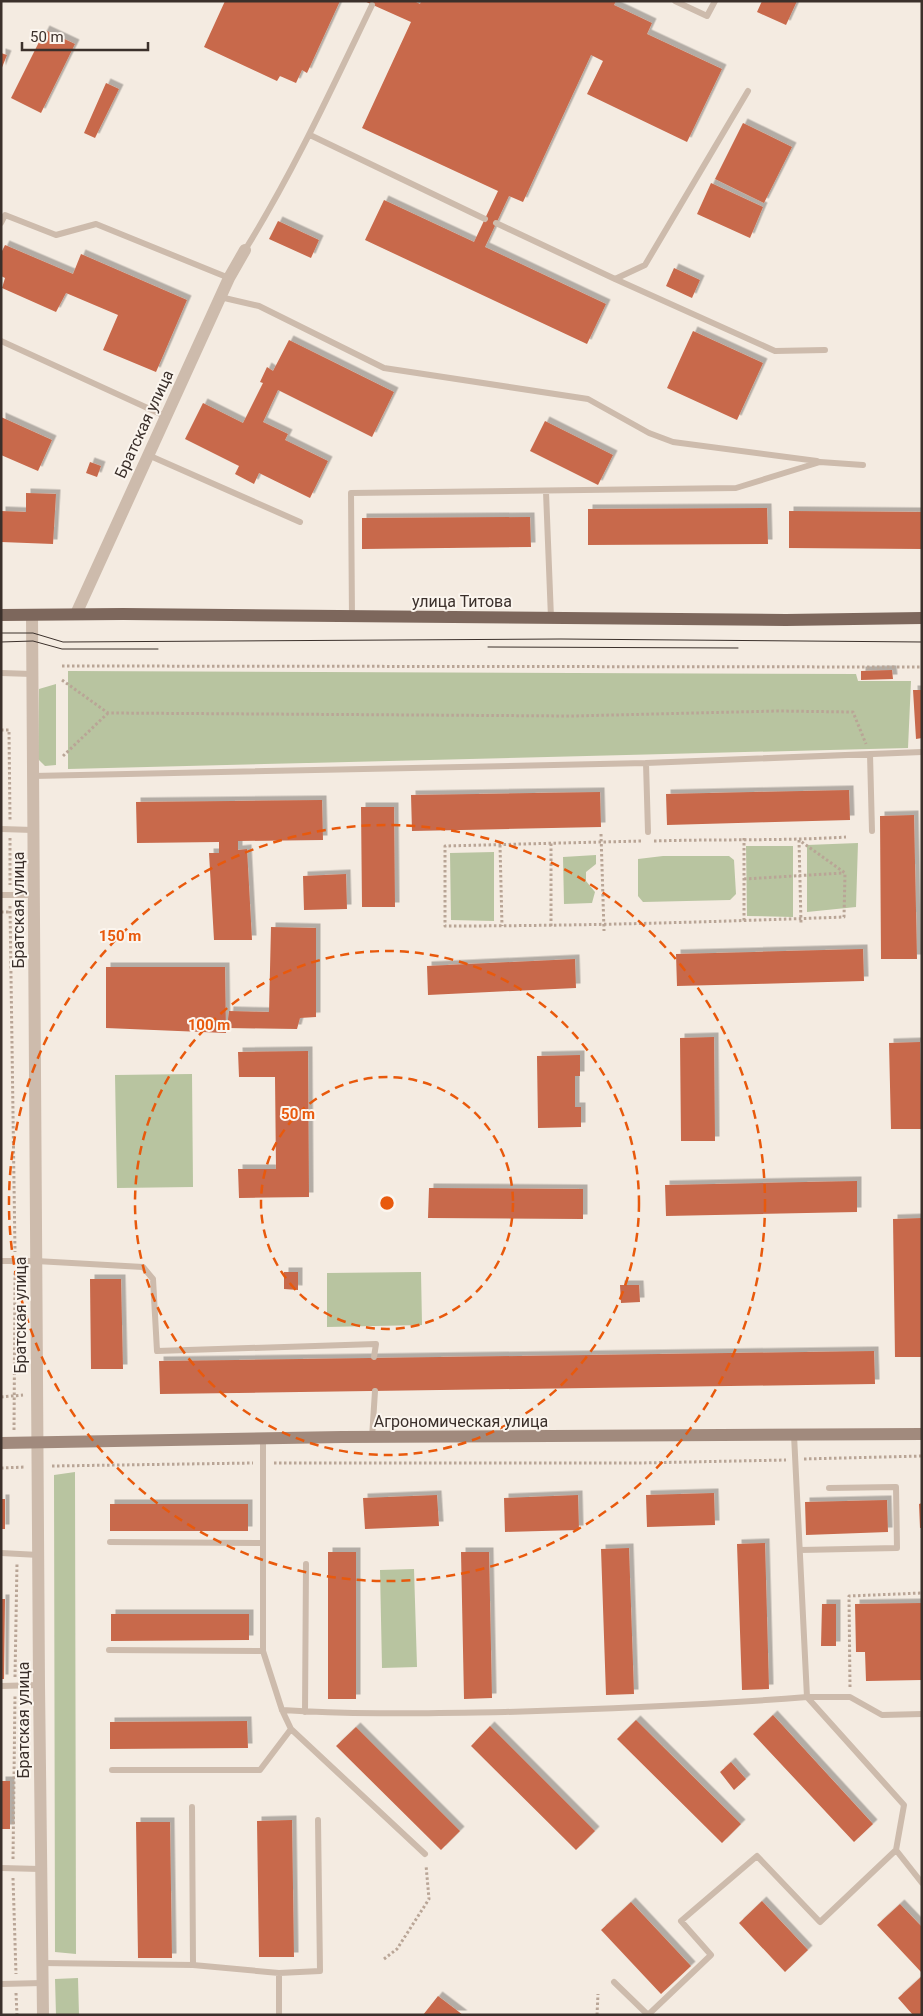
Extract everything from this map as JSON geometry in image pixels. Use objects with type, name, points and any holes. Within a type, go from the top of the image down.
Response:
[{"type":"main road","name":"улица Титова","points":[[1,615],[776,620],[922,618]]},
{"type":"street","name":"Братская улица","points":[[76,614],[220,297],[245,250]]},
{"type":"street","name":"Братская улица","points":[[32,615],[40,1869],[43,2015]]},
{"type":"street","name":"Агрономическая улица","points":[[7,1442],[922,1434]]},
{"type":"lane","points":[[675,1],[707,16],[715,1]]},
{"type":"lane","points":[[245,250],[276,199],[310,135],[372,5]]},
{"type":"lane","points":[[615,279],[645,265],[748,91]]},
{"type":"lane","points":[[310,135],[485,219]]},
{"type":"lane","points":[[1,223],[5,215],[56,235],[96,224],[229,278]]},
{"type":"lane","points":[[496,224],[775,351],[825,350]]},
{"type":"lane","points":[[220,297],[259,306],[384,368],[588,399],[649,433],[673,442],[820,462],[862,465]]},
{"type":"lane","points":[[1,341],[165,416]]},
{"type":"lane","points":[[148,455],[300,522]]},
{"type":"lane","points":[[352,617],[351,493],[546,492],[736,488],[820,462]]},
{"type":"lane","points":[[546,492],[550,618]]},
{"type":"lane","points":[[1,673],[33,674]]},
{"type":"lane","points":[[33,776],[646,763],[922,752]]},
{"type":"lane","points":[[870,754],[872,831]]},
{"type":"lane","points":[[646,763],[648,832]]},
{"type":"lane","points":[[1,829],[33,830]]},
{"type":"lane","points":[[1,895],[34,895]]},
{"type":"lane","points":[[1,1261],[143,1267],[153,1278],[157,1351],[376,1344],[374,1357]]},
{"type":"lane","points":[[372,1438],[375,1391]]},
{"type":"lane","points":[[614,1982],[648,2015],[711,1955],[681,1921],[757,1856],[820,1922],[896,1850],[904,1805],[806,1697],[794,1435]]},
{"type":"lane","points":[[263,1439],[263,1652],[282,1710],[291,1730],[425,1854]]},
{"type":"lane","points":[[800,1550],[897,1548],[896,1487],[829,1488]]},
{"type":"lane","points":[[110,1542],[263,1543]]},
{"type":"lane","points":[[1,1553],[38,1555]]},
{"type":"lane","points":[[305,1712],[306,1564]]},
{"type":"lane","points":[[109,1650],[263,1652]]},
{"type":"lane","points":[[1,1686],[39,1685]]},
{"type":"lane","points":[[282,1710],[305,1712],[446,1713],[589,1710],[711,1705],[806,1697],[850,1697],[882,1715],[922,1714]]},
{"type":"lane","points":[[112,1770],[260,1770],[291,1730]]},
{"type":"lane","points":[[192,1807],[193,1965]]},
{"type":"lane","points":[[42,1963],[193,1965],[279,1973],[320,1971],[318,1820]]},
{"type":"lane","points":[[896,1850],[922,1883]]},
{"type":"lane","points":[[1,1868],[40,1869]]},
{"type":"lane","points":[[279,1973],[279,2015]]},
{"type":"lane","points":[[1,1984],[43,1983]]},
{"type":"path","points":[[62,666],[922,667]]},
{"type":"path","points":[[62,680],[108,713],[573,716],[777,711],[853,712],[870,754]]},
{"type":"path","points":[[63,756],[108,713]]},
{"type":"path","points":[[1,730],[9,730],[15,1261],[15,1395],[7,1442]]},
{"type":"path","points":[[601,834],[604,931]]},
{"type":"path","points":[[744,838],[744,922]]},
{"type":"path","points":[[801,921],[799,840],[844,873]]},
{"type":"path","points":[[551,843],[551,926]]},
{"type":"path","points":[[500,845],[502,926]]},
{"type":"path","points":[[445,846],[445,926],[801,921],[844,917],[844,873]]},
{"type":"path","points":[[744,879],[844,873]]},
{"type":"path","points":[[1,912],[10,912]]},
{"type":"path","points":[[1,1397],[37,1394]]},
{"type":"path","points":[[1,1468],[262,1462],[639,1463],[922,1456]]},
{"type":"path","points":[[17,1554],[13,1868],[17,2015]]},
{"type":"path","points":[[850,1697],[849,1596],[922,1593]]},
{"type":"path","points":[[384,1959],[397,1950],[429,1899],[425,1854]]},
{"type":"path","points":[[597,2015],[598,1994]]},
{"type":"green space","points":[[68,671],[856,674],[858,681],[911,681],[908,748],[68,769]]},
{"type":"green space","points":[[56,684],[56,765],[45,766],[38,759],[39,689]]},
{"type":"green space","points":[[858,843],[856,907],[807,912],[807,845]]},
{"type":"green space","points":[[746,846],[793,846],[793,917],[747,916]]},
{"type":"green space","points":[[494,852],[494,921],[451,920],[450,853]]},
{"type":"green space","points":[[596,855],[596,864],[586,872],[586,881],[595,892],[592,903],[564,904],[563,857]]},
{"type":"green space","points":[[663,856],[729,856],[734,860],[736,894],[730,900],[643,902],[638,896],[638,859]]},
{"type":"green space","points":[[192,1074],[193,1187],[117,1188],[115,1075]]},
{"type":"green space","points":[[421,1272],[422,1325],[327,1327],[327,1273]]},
{"type":"green space","points":[[75,1472],[76,1954],[55,1952],[54,1475]]},
{"type":"green space","points":[[414,1569],[417,1667],[382,1668],[380,1570]]},
{"type":"green space","points":[[78,1978],[79,2015],[56,2015],[55,1979]]},
{"type":"building","points":[[225,1],[340,1],[307,73],[302,70],[296,83],[280,76],[277,81],[204,47]]},
{"type":"building","points":[[364,1],[414,1],[420,4],[421,1],[616,1],[614,5],[652,23],[647,34],[722,69],[687,142],[587,94],[603,61],[591,55],[523,202],[509,196],[485,247],[606,304],[587,344],[365,240],[384,200],[474,242],[498,191],[362,128],[411,22]]},
{"type":"building","points":[[762,1],[797,1],[786,25],[757,12]]},
{"type":"building","points":[[45,30],[75,44],[41,113],[11,98]]},
{"type":"building","points":[[1,53],[7,55],[1,70]]},
{"type":"building","points":[[106,83],[119,89],[95,138],[84,133]]},
{"type":"building","points":[[743,123],[792,147],[764,203],[715,179]]},
{"type":"building","points":[[711,183],[763,207],[750,238],[697,214]]},
{"type":"building","points":[[278,221],[319,240],[311,258],[269,239]]},
{"type":"building","points":[[5,245],[73,274],[81,254],[187,300],[156,372],[103,350],[118,315],[66,293],[56,312],[2,288],[5,278],[1,276],[1,253]]},
{"type":"building","points":[[674,268],[700,280],[692,298],[666,286]]},
{"type":"building","points":[[693,331],[763,363],[737,420],[667,388]]},
{"type":"building","points":[[289,340],[394,392],[372,437],[278,390],[263,422],[288,434],[285,440],[328,461],[310,498],[259,473],[254,484],[235,474],[239,466],[185,439],[203,403],[243,423],[263,383],[260,382],[267,367],[273,371]]},
{"type":"building","points":[[1,417],[52,440],[38,471],[1,455]]},
{"type":"building","points":[[545,421],[613,455],[598,485],[530,451]]},
{"type":"building","points":[[90,462],[101,466],[97,477],[86,473]]},
{"type":"building","points":[[26,493],[56,494],[53,544],[1,542],[1,511],[26,512]]},
{"type":"building","points":[[767,508],[768,544],[588,545],[588,509]]},
{"type":"building","points":[[789,511],[922,512],[922,549],[789,548]]},
{"type":"building","points":[[530,517],[531,547],[362,549],[362,518]]},
{"type":"building","points":[[892,670],[893,679],[861,680],[861,671]]},
{"type":"building","points":[[913,690],[922,690],[922,738],[916,739]]},
{"type":"building","points":[[849,790],[850,820],[667,825],[666,794]]},
{"type":"building","points":[[600,792],[601,827],[412,831],[411,795]]},
{"type":"building","points":[[322,800],[323,840],[238,841],[238,850],[247,849],[252,940],[214,940],[209,853],[219,853],[219,842],[137,843],[136,802]]},
{"type":"building","points":[[361,807],[394,807],[395,907],[362,907]]},
{"type":"building","points":[[914,815],[917,959],[881,959],[880,816]]},
{"type":"building","points":[[346,874],[347,909],[304,910],[303,876]]},
{"type":"building","points":[[271,927],[316,928],[316,1017],[300,1018],[297,1029],[227,1028],[229,1011],[269,1012]]},
{"type":"building","points":[[863,949],[864,981],[677,986],[676,954]]},
{"type":"building","points":[[575,959],[576,988],[428,995],[427,966]]},
{"type":"building","points":[[106,967],[225,967],[226,1033],[106,1028]]},
{"type":"building","points":[[714,1037],[715,1141],[681,1141],[680,1038]]},
{"type":"building","points":[[920,1042],[922,1129],[891,1129],[889,1043]]},
{"type":"building","points":[[308,1051],[309,1197],[239,1198],[238,1169],[276,1169],[275,1077],[239,1077],[238,1052]]},
{"type":"building","points":[[580,1055],[580,1076],[575,1076],[575,1107],[581,1107],[581,1127],[538,1128],[537,1056]]},
{"type":"building","points":[[857,1181],[857,1212],[666,1216],[665,1185]]},
{"type":"building","points":[[429,1188],[583,1189],[583,1219],[428,1218]]},
{"type":"building","points":[[922,1218],[922,1357],[895,1357],[893,1219]]},
{"type":"building","points":[[284,1272],[298,1272],[298,1290],[284,1289]]},
{"type":"building","points":[[90,1279],[121,1279],[123,1369],[91,1369]]},
{"type":"building","points":[[620,1285],[639,1285],[640,1302],[621,1303]]},
{"type":"building","points":[[874,1351],[875,1384],[160,1394],[159,1361]]},
{"type":"building","points":[[714,1493],[715,1525],[647,1527],[646,1495]]},
{"type":"building","points":[[437,1495],[439,1526],[365,1529],[363,1498]]},
{"type":"building","points":[[578,1495],[579,1530],[505,1532],[504,1498]]},
{"type":"building","points":[[1,1499],[5,1499],[5,1529],[1,1529]]},
{"type":"building","points":[[887,1500],[888,1532],[806,1535],[805,1502]]},
{"type":"building","points":[[922,1503],[922,1528],[920,1528],[919,1504]]},
{"type":"building","points":[[110,1504],[248,1504],[248,1531],[110,1531]]},
{"type":"building","points":[[765,1543],[769,1689],[742,1690],[737,1544]]},
{"type":"building","points":[[629,1548],[634,1694],[606,1695],[601,1549]]},
{"type":"building","points":[[328,1552],[356,1552],[356,1699],[328,1699]]},
{"type":"building","points":[[461,1552],[489,1552],[492,1698],[464,1699]]},
{"type":"building","points":[[1,1599],[5,1599],[4,1679],[1,1679]]},
{"type":"building","points":[[922,1603],[922,1680],[866,1681],[865,1652],[856,1652],[855,1604]]},
{"type":"building","points":[[822,1604],[836,1604],[836,1646],[821,1646]]},
{"type":"building","points":[[111,1614],[249,1614],[249,1640],[111,1641]]},
{"type":"building","points":[[773,1715],[873,1824],[854,1842],[753,1734]]},
{"type":"building","points":[[636,1720],[741,1824],[722,1843],[617,1739]]},
{"type":"building","points":[[247,1721],[248,1748],[110,1749],[110,1722]]},
{"type":"building","points":[[490,1726],[595,1831],[576,1850],[471,1746]]},
{"type":"building","points":[[356,1727],[460,1831],[441,1850],[336,1746]]},
{"type":"building","points":[[731,1762],[746,1779],[734,1790],[720,1772]]},
{"type":"building","points":[[1,1781],[10,1781],[10,1829],[1,1829]]},
{"type":"building","points":[[292,1820],[294,1957],[259,1957],[257,1821]]},
{"type":"building","points":[[136,1822],[170,1822],[172,1958],[138,1958]]},
{"type":"building","points":[[762,1901],[808,1950],[785,1972],[739,1923]]},
{"type":"building","points":[[631,1902],[691,1966],[661,1994],[601,1930]]},
{"type":"building","points":[[900,1904],[922,1927],[922,1973],[877,1925]]},
{"type":"building","points":[[922,1976],[922,2015],[913,2015],[898,1998]]},
{"type":"building","points":[[438,1996],[463,2015],[423,2015]]},
{"type":"tram line","points":[[1,633],[33,633],[63,642],[561,639],[922,642]]},
{"type":"tram line","points":[[1,642],[33,641],[62,649],[158,649]]},
{"type":"tram line","points":[[488,647],[738,648]]}]
